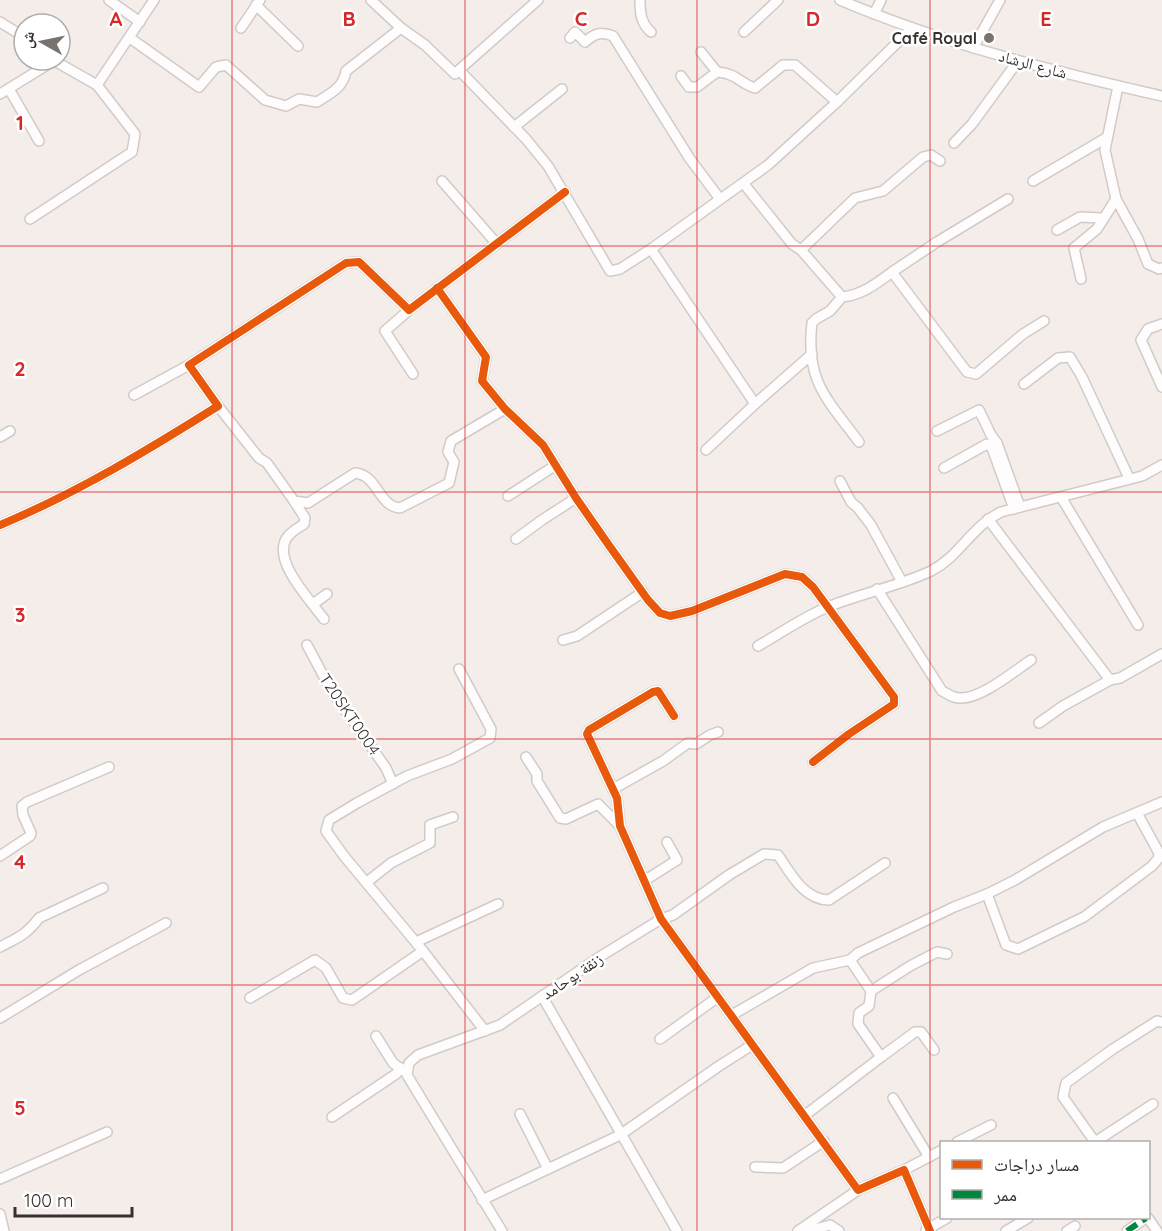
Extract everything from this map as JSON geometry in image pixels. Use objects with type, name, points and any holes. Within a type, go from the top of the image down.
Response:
[{"type":"street","points":[[109,0],[140,22]]},
{"type":"street","points":[[98,85],[154,0]]},
{"type":"street","points":[[371,0],[401,28],[425,45],[455,74],[538,0]]},
{"type":"street","points":[[640,0],[644,25],[651,32]]},
{"type":"street","points":[[744,32],[778,0]]},
{"type":"street","name":"شارع الرشاد","points":[[840,0],[912,28],[973,48],[1162,96]]},
{"type":"street","points":[[874,14],[881,0]]},
{"type":"street","points":[[973,48],[1000,0]]},
{"type":"street","points":[[241,28],[258,2],[298,46]]},
{"type":"street","points":[[130,38],[199,87],[216,66],[226,65],[265,100],[286,106],[299,99],[317,102],[339,89],[344,82],[346,71],[401,28]]},
{"type":"street","points":[[459,70],[548,166],[610,271],[620,268],[651,249],[768,165],[837,102],[912,28]]},
{"type":"street","points":[[570,38],[575,32],[585,42],[594,34],[605,33],[613,36],[690,159],[720,199]]},
{"type":"street","points":[[701,52],[717,72]]},
{"type":"street","points":[[954,143],[972,124],[1018,61]]},
{"type":"street","points":[[681,76],[689,87],[697,87],[717,72],[732,73],[755,88],[783,65],[795,65],[837,102]]},
{"type":"street","points":[[30,219],[132,152],[135,134],[98,85],[72,71]]},
{"type":"street","points":[[35,72],[4,91],[39,141]]},
{"type":"street","points":[[1118,86],[1106,138],[1106,160],[1116,199],[1149,264],[1159,269],[1162,268]]},
{"type":"street","points":[[514,127],[562,89]]},
{"type":"street","points":[[1033,181],[1106,138]]},
{"type":"street","points":[[801,250],[855,198],[883,191],[923,157],[931,155],[940,161]]},
{"type":"street","points":[[442,182],[497,244]]},
{"type":"street","points":[[744,184],[792,244],[801,250],[842,297]]},
{"type":"street","points":[[413,374],[385,331],[437,288],[565,192]]},
{"type":"street","points":[[859,442],[821,389],[812,368],[812,323],[830,311],[842,297],[857,295],[864,291],[937,242],[1008,199]]},
{"type":"street","points":[[1081,279],[1074,248],[1096,229],[1116,199]]},
{"type":"street","points":[[1057,230],[1080,217],[1102,218]]},
{"type":"street","points":[[651,249],[754,404]]},
{"type":"street","points":[[134,395],[189,365],[346,262],[358,262],[409,310]]},
{"type":"street","points":[[892,272],[967,372],[976,374],[1023,334],[1044,321]]},
{"type":"street","points":[[437,288],[486,357],[482,381],[505,409],[543,445],[576,498],[660,613],[670,616],[692,610],[785,574],[802,577],[813,587],[895,701],[894,704],[849,734],[813,762]]},
{"type":"street","points":[[1162,324],[1148,329],[1140,340],[1162,387]]},
{"type":"street","points":[[706,450],[754,404],[812,354]]},
{"type":"street","points":[[1024,384],[1058,358],[1070,357],[1082,377],[1130,478]]},
{"type":"street","points":[[189,365],[259,458],[267,463],[305,518],[304,524],[285,539],[284,557],[298,587],[324,619]]},
{"type":"street","points":[[0,525],[110,472],[218,406]]},
{"type":"street","points":[[294,501],[308,503],[355,473],[368,477],[386,502],[393,507],[400,508],[449,483],[454,462],[448,452],[451,441],[505,409]]},
{"type":"street","points":[[937,431],[979,410],[991,435],[998,443],[1017,508]]},
{"type":"street","points":[[0,437],[10,431]]},
{"type":"street","points":[[944,468],[987,444],[992,448],[1017,508]]},
{"type":"street","points":[[508,496],[556,465]]},
{"type":"street","points":[[758,646],[828,607],[933,570],[951,556],[975,529],[988,519],[1017,508],[1142,476],[1162,465]]},
{"type":"street","points":[[840,481],[850,502],[872,525],[902,582]]},
{"type":"street","points":[[1061,497],[1138,625]]},
{"type":"street","points":[[516,539],[576,498]]},
{"type":"street","points":[[988,519],[1110,681]]},
{"type":"street","points":[[877,590],[942,691],[951,696],[958,699],[973,696],[996,684],[1031,660]]},
{"type":"street","points":[[563,640],[577,636],[643,592]]},
{"type":"street","points":[[313,604],[327,594]]},
{"type":"street","name":"T20SKT0004","points":[[306,645],[331,690],[386,768],[393,784]]},
{"type":"street","points":[[1039,723],[1063,706],[1162,654]]},
{"type":"street","points":[[459,669],[491,729],[490,738],[452,759],[393,784],[348,808],[329,820],[326,831],[485,1031]]},
{"type":"street","points":[[674,716],[658,691],[652,692],[589,730],[587,734],[617,798],[620,826],[661,919],[858,1190]]},
{"type":"street","points":[[613,789],[663,761],[688,743],[696,744],[718,732]]},
{"type":"street","points":[[526,757],[537,774],[537,781],[560,818],[566,819],[598,804],[620,826]]},
{"type":"street","points":[[0,856],[30,836],[31,833],[22,814],[22,806],[109,767]]},
{"type":"street","points":[[732,1015],[813,968],[850,960],[858,953],[954,907],[987,894],[1103,827],[1162,802]]},
{"type":"street","points":[[987,894],[1006,945],[1018,949],[1084,917],[1152,866],[1158,859],[1159,853],[1137,813]]},
{"type":"street","points":[[367,882],[391,863],[430,843],[430,825],[453,817]]},
{"type":"street","points":[[644,881],[677,860],[668,842]]},
{"type":"street","name":"زنقة بوحامد","points":[[332,1117],[396,1074],[418,1055],[500,1025],[601,956],[661,919],[673,915],[729,875],[764,854],[778,855],[799,886],[821,900],[829,900],[885,862]]},
{"type":"street","points":[[0,947],[24,935],[33,928],[39,918],[103,888]]},
{"type":"street","points":[[416,942],[498,904]]},
{"type":"street","points":[[0,1018],[79,970],[166,923]]},
{"type":"street","points":[[250,998],[315,960],[326,968],[343,998],[351,1000],[423,951]]},
{"type":"street","points":[[871,991],[937,952],[947,954]]},
{"type":"street","points":[[850,960],[871,991],[869,1006],[859,1013],[858,1024],[881,1057]]},
{"type":"street","points":[[542,996],[677,1231]]},
{"type":"street","points":[[660,1039],[718,997]]},
{"type":"street","points":[[1094,1141],[1063,1097],[1066,1083],[1157,1021],[1162,1022]]},
{"type":"street","points":[[804,1116],[915,1032],[921,1032],[934,1050]]},
{"type":"street","points":[[376,1036],[403,1067],[502,1231]]},
{"type":"street","points":[[482,1200],[620,1135],[719,1066],[752,1046]]},
{"type":"street","points":[[893,1098],[929,1157]]},
{"type":"street","points":[[1097,1141],[1154,1104]]},
{"type":"street","points":[[520,1114],[548,1169]]},
{"type":"street","points":[[961,1141],[991,1125]]},
{"type":"street","points":[[0,1179],[107,1132]]},
{"type":"street","points":[[755,1167],[783,1168],[824,1141]]},
{"type":"street","points":[[798,1231],[858,1190],[940,1151]]},
{"type":"street","points":[[904,1170],[928,1230],[945,1219]]},
{"type":"street","points":[[0,1214],[4,1231]]},
{"type":"street","points":[[1006,1231],[1026,1219]]},
{"type":"street","points":[[1127,1231],[1145,1219]]},
{"type":"street","points":[[1148,1219],[1157,1231]]},
{"type":"street","points":[[808,1231],[830,1225],[839,1231]]},
{"type":"marked path","points":[[1127,1231],[1145,1219]]},
{"type":"cycle path","points":[[0,525],[57,499],[139,455],[218,406],[189,365],[346,263],[359,262],[409,310],[565,192]]},
{"type":"cycle path","points":[[437,288],[486,357],[482,381],[505,409],[543,445],[608,544],[660,613],[670,616],[692,611],[785,574],[802,577],[813,587],[894,697],[894,704],[849,734],[813,762]]},
{"type":"cycle path","points":[[674,716],[658,691],[653,692],[589,730],[587,734],[617,798],[620,826],[661,919],[858,1190],[904,1170],[930,1231]]},
{"type":"place","name":"Café Royal","points":[[989,38]]}]
